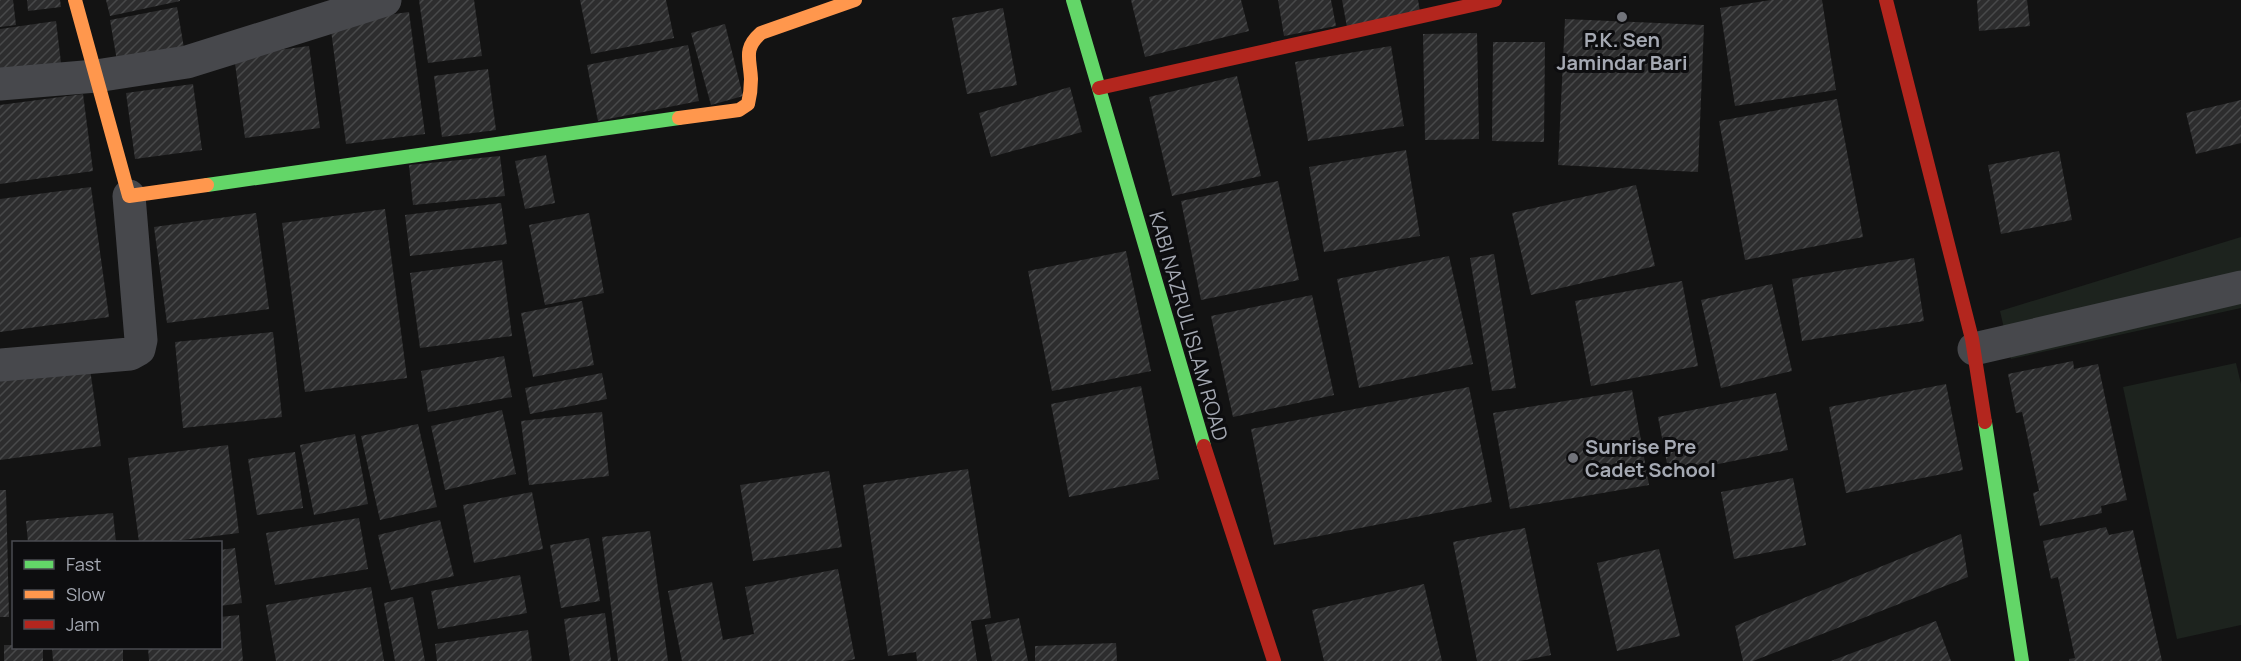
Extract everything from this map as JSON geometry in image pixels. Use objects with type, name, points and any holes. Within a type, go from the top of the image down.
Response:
[{"type":"street","points":[[0,365],[130,354],[139,349],[141,340],[129,196],[75,0]]},
{"type":"street","points":[[0,84],[96,76],[187,62],[385,0]]},
{"type":"street","points":[[129,196],[739,110],[748,104],[751,86],[748,50],[752,41],[761,33],[855,0]]},
{"type":"street","name":"KABI NAZRUL ISLAM ROAD","points":[[1073,0],[1205,449],[1274,661]]},
{"type":"street","points":[[1099,88],[1495,0]]},
{"type":"street","points":[[1886,0],[1974,349],[2022,661]]},
{"type":"street","points":[[1974,349],[2241,287]]},
{"type":"shaded area","points":[[2241,237],[2241,308],[2011,359],[2000,311]]},
{"type":"shaded area","points":[[2236,363],[2241,384],[2241,625],[2177,639],[2123,387]]},
{"type":"building","points":[[0,0],[13,0],[16,25],[0,27]]},
{"type":"building","points":[[27,0],[60,0],[61,7],[28,11]]},
{"type":"building","points":[[106,0],[180,0],[180,1],[110,16]]},
{"type":"building","points":[[419,0],[474,0],[482,56],[428,63]]},
{"type":"building","points":[[580,0],[666,0],[674,38],[591,54]]},
{"type":"building","points":[[1131,0],[1241,0],[1249,31],[1145,57]]},
{"type":"building","points":[[1278,0],[1331,0],[1336,26],[1284,36]]},
{"type":"building","points":[[1342,0],[1418,0],[1420,12],[1347,27]]},
{"type":"building","points":[[1771,0],[1822,0],[1836,90],[1735,106],[1720,8]]},
{"type":"building","points":[[1977,0],[2027,0],[2030,26],[1979,31]]},
{"type":"building","points":[[177,7],[185,54],[118,67],[110,20]]},
{"type":"building","points":[[1003,8],[1017,85],[967,94],[952,18]]},
{"type":"building","points":[[409,12],[425,134],[346,144],[330,23]]},
{"type":"building","points":[[1565,19],[1704,25],[1698,172],[1558,165]]},
{"type":"building","points":[[56,21],[61,63],[0,72],[0,29]]},
{"type":"building","points":[[725,24],[743,96],[711,105],[691,33]]},
{"type":"building","points":[[1477,33],[1479,139],[1425,140],[1423,34]]},
{"type":"building","points":[[1493,42],[1545,42],[1544,142],[1492,141]]},
{"type":"building","points":[[688,45],[699,101],[598,121],[587,65]]},
{"type":"building","points":[[309,46],[320,128],[245,138],[234,56]]},
{"type":"building","points":[[1391,46],[1404,126],[1308,141],[1295,62]]},
{"type":"building","points":[[488,69],[496,130],[442,137],[434,76]]},
{"type":"building","points":[[1237,76],[1261,176],[1172,196],[1149,97]]},
{"type":"building","points":[[193,84],[202,150],[135,159],[126,93]]},
{"type":"building","points":[[1070,87],[1082,132],[991,157],[979,113]]},
{"type":"building","points":[[83,94],[93,171],[0,184],[0,105]]},
{"type":"building","points":[[1837,99],[1863,237],[1745,260],[1719,121]]},
{"type":"building","points":[[2241,100],[2241,143],[2196,154],[2186,113]]},
{"type":"building","points":[[1406,150],[1420,236],[1324,252],[1309,167]]},
{"type":"building","points":[[2059,151],[2072,220],[2001,234],[1988,165]]},
{"type":"building","points":[[546,155],[555,203],[525,209],[515,161]]},
{"type":"building","points":[[500,156],[505,196],[413,205],[409,165]]},
{"type":"building","points":[[1278,181],[1299,280],[1201,300],[1181,201]]},
{"type":"building","points":[[1636,185],[1655,266],[1531,295],[1512,213]]},
{"type":"building","points":[[91,187],[109,317],[0,332],[0,199]]},
{"type":"building","points":[[501,203],[507,244],[410,256],[405,215]]},
{"type":"building","points":[[385,209],[407,378],[305,392],[282,223]]},
{"type":"building","points":[[256,213],[269,309],[167,323],[154,227]]},
{"type":"building","points":[[589,213],[604,293],[545,305],[529,225]]},
{"type":"building","points":[[1126,251],[1151,371],[1052,391],[1028,271]]},
{"type":"building","points":[[1494,254],[1516,388],[1492,391],[1470,258]]},
{"type":"building","points":[[1449,256],[1473,364],[1359,388],[1337,279]]},
{"type":"building","points":[[1914,258],[1924,321],[1802,341],[1792,279]]},
{"type":"building","points":[[502,260],[512,336],[420,348],[410,273]]},
{"type":"building","points":[[1682,281],[1698,366],[1591,386],[1575,301]]},
{"type":"building","points":[[1772,284],[1792,371],[1721,388],[1701,300]]},
{"type":"building","points":[[1312,295],[1334,395],[1233,417],[1211,316]]},
{"type":"building","points":[[582,301],[594,365],[533,377],[521,313]]},
{"type":"building","points":[[273,332],[282,417],[183,428],[175,342]]},
{"type":"building","points":[[504,356],[512,397],[428,412],[421,371]]},
{"type":"building","points":[[2073,361],[2074,369],[2098,364],[2127,500],[2101,506],[2102,513],[2040,526],[2033,493],[2039,491],[2022,412],[2016,413],[2008,374]]},
{"type":"building","points":[[90,369],[101,446],[0,460],[0,381]]},
{"type":"building","points":[[602,373],[607,399],[530,414],[525,388]]},
{"type":"building","points":[[1946,384],[1963,470],[1846,493],[1829,407]]},
{"type":"building","points":[[1141,386],[1159,479],[1069,497],[1051,404]]},
{"type":"building","points":[[1469,387],[1492,502],[1274,545],[1251,429]]},
{"type":"building","points":[[1632,390],[1649,485],[1510,509],[1493,413]]},
{"type":"building","points":[[1776,393],[1788,450],[1669,474],[1658,417]]},
{"type":"building","points":[[502,410],[516,474],[445,490],[431,426]]},
{"type":"building","points":[[602,412],[609,476],[529,485],[521,421]]},
{"type":"building","points":[[418,424],[437,507],[380,520],[361,436]]},
{"type":"building","points":[[355,434],[368,504],[314,515],[300,445]]},
{"type":"building","points":[[228,445],[239,533],[174,541],[139,541],[128,458]]},
{"type":"building","points":[[295,452],[303,508],[257,515],[248,459]]},
{"type":"building","points":[[968,469],[991,618],[971,621],[977,661],[917,661],[916,652],[888,656],[863,485]]},
{"type":"building","points":[[829,471],[842,547],[753,561],[740,485]]},
{"type":"building","points":[[1793,478],[1806,545],[1734,559],[1721,492]]},
{"type":"building","points":[[0,490],[6,490],[9,617],[0,617]]},
{"type":"building","points":[[532,492],[543,549],[474,563],[463,505]]},
{"type":"building","points":[[113,513],[116,541],[28,541],[26,521]]},
{"type":"building","points":[[359,518],[368,569],[275,585],[266,533]]},
{"type":"building","points":[[440,520],[454,576],[391,590],[378,535]]},
{"type":"building","points":[[2106,527],[2109,535],[2133,530],[2162,661],[2069,661],[2075,658],[2058,577],[2051,579],[2043,541]]},
{"type":"building","points":[[1525,528],[1551,655],[1520,661],[1477,661],[1453,542]]},
{"type":"building","points":[[650,531],[668,661],[618,661],[602,537]]},
{"type":"building","points":[[1961,534],[1968,577],[1753,661],[1743,661],[1735,626]]},
{"type":"building","points":[[589,538],[600,601],[561,608],[550,545]]},
{"type":"building","points":[[235,548],[242,603],[222,606],[222,550]]},
{"type":"building","points":[[1659,549],[1680,636],[1617,651],[1597,563]]},
{"type":"building","points":[[838,569],[855,659],[845,661],[682,661],[668,591],[712,582],[723,640],[754,634],[745,587]]},
{"type":"building","points":[[520,575],[527,613],[438,629],[431,591]]},
{"type":"building","points":[[1424,584],[1442,661],[1324,661],[1312,610]]},
{"type":"building","points":[[371,587],[384,661],[276,661],[266,605]]},
{"type":"building","points":[[413,597],[425,661],[395,661],[384,603]]},
{"type":"building","points":[[605,613],[611,661],[570,661],[564,619]]},
{"type":"building","points":[[239,615],[243,661],[149,661],[148,649],[222,649],[222,617]]},
{"type":"building","points":[[1019,618],[1028,661],[992,661],[985,625]]},
{"type":"building","points":[[1936,621],[1951,661],[1831,661]]},
{"type":"building","points":[[528,630],[532,661],[437,661],[435,644]]},
{"type":"building","points":[[1116,643],[1117,661],[1035,661],[1035,646]]},
{"type":"building","points":[[4,645],[12,645],[12,649],[43,649],[43,661],[4,661]]},
{"type":"building","points":[[52,649],[123,649],[123,661],[53,661]]},
{"type":"traffic: fast","points":[[1073,0],[1204,446]]},
{"type":"traffic: fast","points":[[207,185],[679,118]]},
{"type":"traffic: fast","points":[[1985,422],[2022,661]]},
{"type":"traffic: slow","points":[[75,0],[129,196],[207,185]]},
{"type":"traffic: slow","points":[[679,118],[739,110],[748,104],[751,82],[749,54],[752,44],[761,33],[855,0]]},
{"type":"traffic: jam","points":[[1099,88],[1495,0]]},
{"type":"traffic: jam","points":[[1886,0],[1972,339],[1985,422]]},
{"type":"traffic: jam","points":[[1204,446],[1274,661]]},
{"type":"place","name":"P.K. Sen Jamindar Bari","points":[[1622,17]]},
{"type":"place","name":"Sunrise Pre Cadet School","points":[[1573,458]]}]
